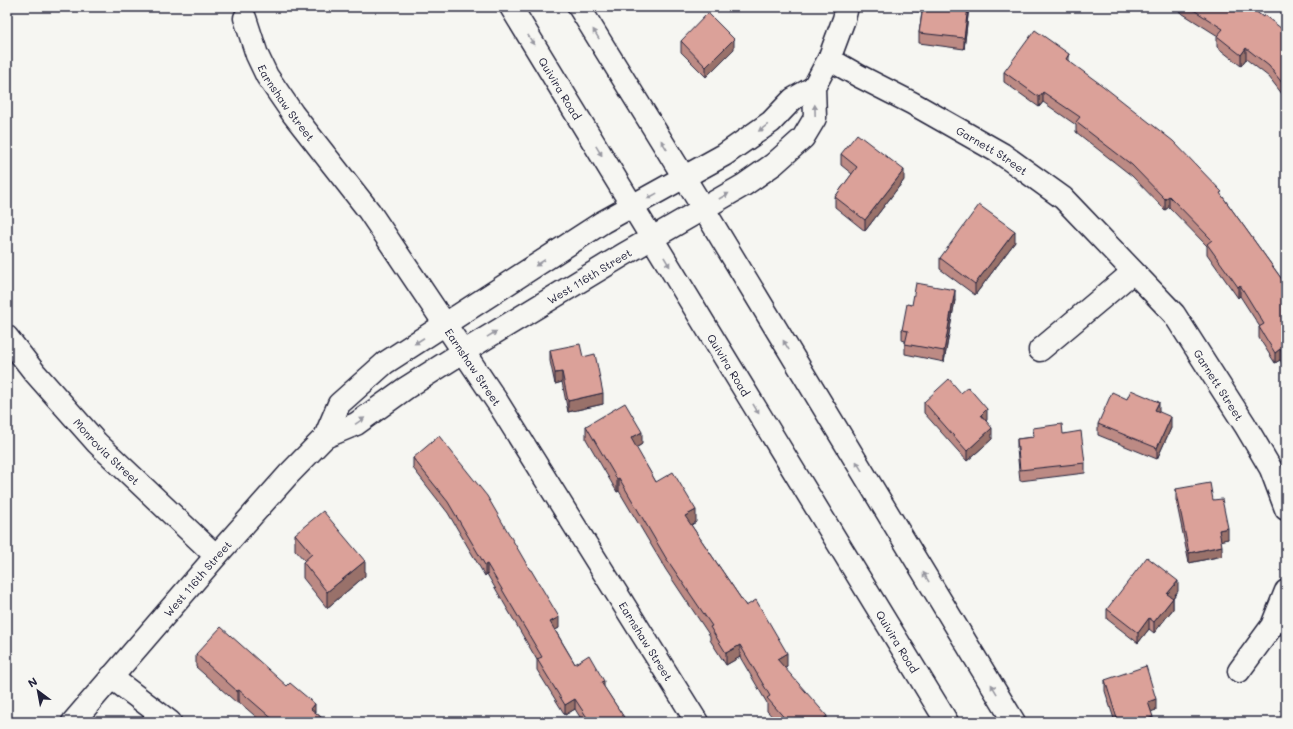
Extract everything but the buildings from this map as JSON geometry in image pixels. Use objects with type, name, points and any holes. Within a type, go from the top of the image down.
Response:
[{"type":"street","name":"Quivira Road","points":[[511,7],[947,722]]},
{"type":"street","points":[[579,7],[703,208],[1014,722]]},
{"type":"street","name":"West 116th Street","points":[[73,722],[216,556],[288,475],[325,437],[339,404],[385,363],[604,222],[724,156],[770,122],[793,99],[814,86],[829,59],[847,7]]},
{"type":"street","name":"Earnshaw Street","points":[[245,18],[257,55],[267,76],[293,114],[369,211],[498,403],[697,722]]},
{"type":"street","name":"Garnett Street","points":[[829,59],[912,103],[1002,154],[1063,198],[1174,314],[1211,370],[1271,469],[1286,509]]},
{"type":"street","name":"West 116th Street","points":[[325,437],[356,424],[406,388],[652,238],[744,185],[774,164],[803,138],[815,118],[814,86]]},
{"type":"street","points":[[1040,350],[1133,272]]},
{"type":"street","name":"Monrovia Street","points":[[7,337],[35,373],[97,443],[216,556]]},
{"type":"street","points":[[1239,671],[1272,626],[1286,592]]},
{"type":"street","points":[[111,677],[170,722]]}]
